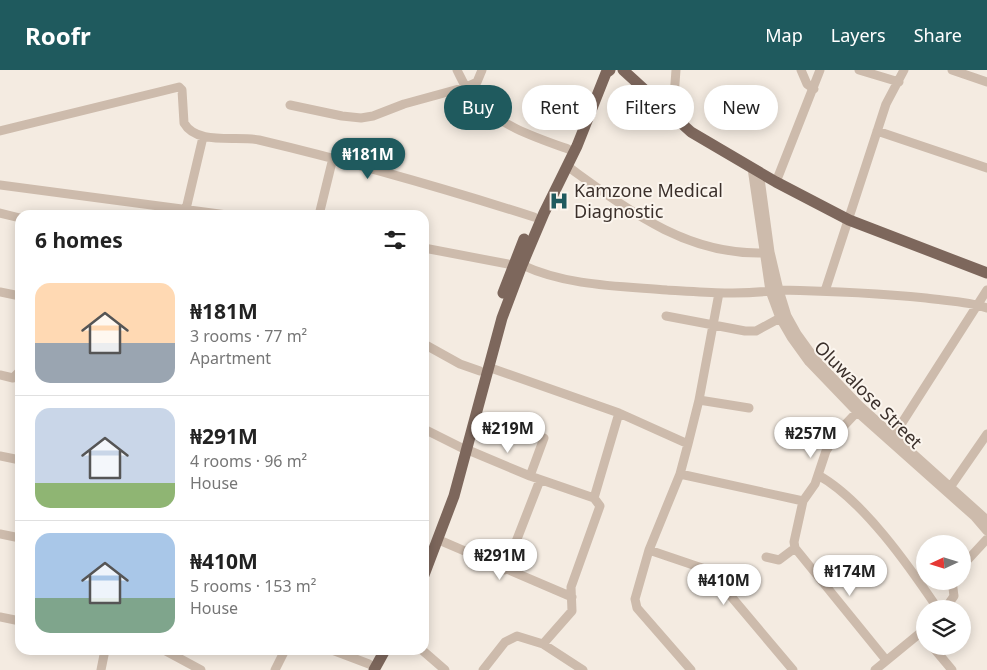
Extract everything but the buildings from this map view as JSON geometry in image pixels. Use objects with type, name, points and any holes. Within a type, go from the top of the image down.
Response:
[{"type":"main road","points":[[623,70],[640,85]]},
{"type":"main road","points":[[429,563],[439,540],[465,449],[484,369],[534,217],[568,149],[595,83],[607,71]]},
{"type":"main road","points":[[517,265],[567,166],[607,71]]},
{"type":"main road","points":[[607,71],[689,134],[761,174],[849,220],[987,273]]},
{"type":"main road","points":[[691,130],[701,139],[761,174]]},
{"type":"main road","points":[[429,550],[446,512]]},
{"type":"main road","points":[[370,668],[375,655]]},
{"type":"main road","points":[[370,668],[380,655]]},
{"type":"street","points":[[456,70],[465,85]]},
{"type":"street","points":[[469,85],[477,82],[482,70]]},
{"type":"street","points":[[675,85],[676,70]]},
{"type":"street","points":[[801,70],[807,84],[814,89]]},
{"type":"street","points":[[761,174],[814,89],[820,70]]},
{"type":"street","points":[[859,70],[898,82]]},
{"type":"street","points":[[825,291],[886,104],[904,70]]},
{"type":"street","points":[[952,70],[987,82]]},
{"type":"street","points":[[0,131],[179,87],[182,90],[184,123],[203,137],[256,139],[428,184],[534,217]]},
{"type":"street","points":[[290,105],[361,118],[444,93]]},
{"type":"street","points":[[512,126],[518,130],[568,149]]},
{"type":"street","points":[[877,131],[987,168]]},
{"type":"street","points":[[186,209],[203,137]]},
{"type":"street","points":[[321,210],[333,158]]},
{"type":"street","points":[[567,166],[637,216],[662,230],[718,248],[763,253]]},
{"type":"street","name":"Oluwalose Street","points":[[761,174],[763,253],[780,318],[809,362],[857,412],[951,486],[987,520]]},
{"type":"street","name":"Oluwalose Street","points":[[761,174],[774,291],[787,316],[815,359],[892,439],[975,517],[987,531]]},
{"type":"street","points":[[0,186],[193,210]]},
{"type":"street","points":[[0,213],[15,217]]},
{"type":"street","points":[[429,249],[517,265],[578,283],[718,293],[825,291],[977,304],[987,308]]},
{"type":"street","points":[[892,439],[987,290]]},
{"type":"street","points":[[0,292],[15,295]]},
{"type":"street","points":[[691,670],[635,604],[649,550],[680,474],[699,400],[718,293]]},
{"type":"street","points":[[666,316],[756,331],[780,318]]},
{"type":"street","points":[[429,347],[460,364],[484,369],[619,413],[688,444]]},
{"type":"street","points":[[0,375],[13,378],[15,376]]},
{"type":"street","points":[[699,400],[749,408]]},
{"type":"street","points":[[857,412],[839,431],[826,451],[818,475],[803,501],[794,542],[795,548],[886,660]]},
{"type":"street","points":[[594,498],[619,413]]},
{"type":"street","points":[[800,428],[839,431]]},
{"type":"street","points":[[429,431],[465,449],[530,476],[594,498],[600,506],[572,583],[570,614],[543,644]]},
{"type":"street","points":[[951,486],[987,434]]},
{"type":"street","points":[[530,476],[544,438]]},
{"type":"street","points":[[0,456],[15,459]]},
{"type":"street","points":[[680,474],[803,501]]},
{"type":"street","points":[[818,475],[837,486],[854,502],[911,569],[932,600]]},
{"type":"street","points":[[505,570],[540,480]]},
{"type":"street","points":[[0,534],[15,537]]},
{"type":"street","points":[[971,556],[987,539]]},
{"type":"street","points":[[439,540],[505,570],[572,597]]},
{"type":"street","points":[[766,557],[778,560],[795,548]]},
{"type":"street","points":[[649,550],[705,569],[713,574],[793,670]]},
{"type":"street","points":[[0,617],[15,619]]},
{"type":"street","points":[[483,670],[505,642],[512,636],[522,636],[543,644],[582,670]]},
{"type":"street","points":[[875,670],[916,639]]},
{"type":"street","points":[[101,670],[104,655]]},
{"type":"street","points":[[173,655],[201,670]]},
{"type":"street","points":[[275,670],[282,655]]},
{"type":"street","points":[[343,655],[370,668]]},
{"type":"street","points":[[428,655],[445,670]]},
{"type":"street","points":[[940,655],[952,670]]},
{"type":"place","name":"Kamzone Medical Diagnostic","points":[[559,201]]}]
